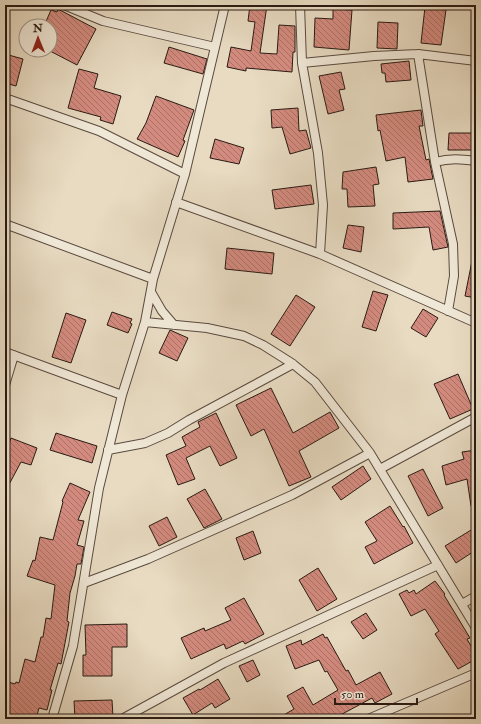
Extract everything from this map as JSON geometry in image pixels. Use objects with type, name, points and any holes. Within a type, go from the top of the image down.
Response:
[{"type":"street","points":[[64,5],[103,21],[215,47]]},
{"type":"street","points":[[52,719],[73,646],[99,488],[108,450],[122,395],[145,322],[153,279],[185,174],[225,5]]},
{"type":"street","points":[[300,5],[302,63],[318,153],[323,206],[320,254]]},
{"type":"street","points":[[302,63],[374,56],[418,54],[476,61]]},
{"type":"street","points":[[418,54],[435,162],[453,244],[454,276],[448,311]]},
{"type":"street","points":[[5,98],[99,131],[185,174]]},
{"type":"street","points":[[435,162],[447,158],[459,158],[476,161]]},
{"type":"street","points":[[176,202],[320,254],[476,323]]},
{"type":"street","points":[[5,224],[153,279]]},
{"type":"street","points":[[151,292],[162,311],[174,325]]},
{"type":"street","points":[[145,322],[207,328],[244,336],[263,345],[293,364],[315,382],[370,453],[476,628]]},
{"type":"street","points":[[5,352],[122,395]]},
{"type":"street","points":[[5,385],[14,355]]},
{"type":"street","points":[[108,450],[145,443],[168,433],[189,420],[293,364]]},
{"type":"street","points":[[380,469],[476,417]]},
{"type":"street","points":[[84,583],[148,560],[292,495],[370,453]]},
{"type":"street","points":[[122,719],[224,663],[438,565]]},
{"type":"street","points":[[462,604],[476,596]]},
{"type":"street","points":[[368,719],[476,673]]},
{"type":"building","points":[[250,5],[267,5],[260,53],[277,54],[279,25],[295,26],[295,52],[293,52],[292,72],[246,68],[246,71],[227,67],[231,47],[251,51],[255,22],[248,21]]},
{"type":"building","points":[[425,7],[446,10],[441,45],[421,43]]},
{"type":"building","points":[[58,9],[96,29],[77,65],[58,55],[58,18],[48,18],[51,10],[57,12]]},
{"type":"building","points":[[333,9],[352,10],[349,50],[314,47],[315,18],[333,19]]},
{"type":"building","points":[[378,22],[398,23],[397,49],[377,48]]},
{"type":"building","points":[[169,47],[207,59],[203,74],[164,63]]},
{"type":"building","points":[[5,54],[23,59],[16,86],[5,83]]},
{"type":"building","points":[[409,61],[411,80],[386,82],[385,73],[382,73],[381,64]]},
{"type":"building","points":[[79,69],[98,74],[94,88],[121,96],[113,124],[100,120],[101,117],[68,108]]},
{"type":"building","points":[[341,72],[345,89],[339,90],[344,110],[328,114],[319,76]]},
{"type":"building","points":[[156,96],[194,110],[183,140],[185,141],[178,157],[137,139],[146,123]]},
{"type":"building","points":[[298,108],[299,131],[306,130],[311,148],[290,154],[282,127],[272,128],[271,110]]},
{"type":"building","points":[[421,110],[423,126],[419,126],[426,160],[429,159],[433,179],[408,182],[405,157],[386,161],[380,130],[378,131],[376,115]]},
{"type":"building","points":[[449,133],[476,133],[476,150],[448,150]]},
{"type":"building","points":[[215,139],[244,148],[239,164],[210,158]]},
{"type":"building","points":[[376,167],[379,184],[373,185],[375,206],[348,207],[347,189],[342,189],[343,172]]},
{"type":"building","points":[[311,185],[314,204],[275,209],[272,190]]},
{"type":"building","points":[[440,211],[448,247],[433,250],[429,227],[393,229],[393,213]]},
{"type":"building","points":[[348,225],[364,227],[361,252],[343,248]]},
{"type":"building","points":[[227,248],[274,253],[272,274],[225,269]]},
{"type":"building","points":[[472,261],[476,261],[476,298],[465,296]]},
{"type":"building","points":[[373,291],[388,295],[376,331],[362,327]]},
{"type":"building","points":[[296,295],[315,307],[290,346],[271,334]]},
{"type":"building","points":[[423,309],[438,318],[426,337],[411,328]]},
{"type":"building","points":[[112,312],[132,319],[130,323],[132,324],[128,333],[107,325]]},
{"type":"building","points":[[66,313],[86,320],[71,363],[52,357]]},
{"type":"building","points":[[170,330],[188,338],[177,361],[159,353]]},
{"type":"building","points":[[458,374],[473,409],[450,419],[434,384]]},
{"type":"building","points":[[271,388],[293,433],[330,412],[339,428],[299,451],[311,477],[289,486],[264,429],[251,436],[236,405]]},
{"type":"building","points":[[216,413],[237,458],[220,466],[210,446],[186,458],[195,479],[178,485],[166,455],[186,446],[182,437],[200,427],[198,422]]},
{"type":"building","points":[[56,433],[97,446],[92,463],[50,450]]},
{"type":"building","points":[[11,438],[37,448],[31,465],[21,462],[5,492],[5,455]]},
{"type":"building","points":[[476,450],[476,505],[471,506],[467,479],[446,485],[442,466],[464,459],[462,452]]},
{"type":"building","points":[[363,466],[371,479],[341,500],[332,487]]},
{"type":"building","points":[[423,469],[443,508],[428,516],[408,476]]},
{"type":"building","points":[[70,483],[90,492],[78,520],[84,521],[77,545],[84,547],[81,564],[77,564],[70,593],[67,621],[69,622],[61,664],[58,663],[50,690],[52,690],[47,710],[39,708],[36,719],[5,719],[5,681],[15,684],[16,682],[19,683],[25,659],[35,662],[41,637],[43,637],[46,618],[51,619],[55,585],[27,576],[33,560],[35,561],[40,537],[53,540],[62,501]]},
{"type":"building","points":[[205,489],[222,519],[204,528],[187,499]]},
{"type":"building","points":[[390,506],[403,527],[404,526],[413,543],[374,564],[365,547],[377,541],[365,522]]},
{"type":"building","points":[[167,517],[177,537],[159,546],[149,526]]},
{"type":"building","points":[[476,527],[476,550],[456,563],[445,546]]},
{"type":"building","points":[[253,531],[261,553],[244,560],[236,538]]},
{"type":"building","points":[[318,568],[337,599],[317,611],[299,580]]},
{"type":"building","points":[[435,581],[445,594],[444,595],[470,638],[467,639],[476,655],[476,659],[458,669],[435,634],[439,631],[425,609],[411,616],[399,594],[407,590],[409,593],[414,590],[416,594]]},
{"type":"building","points":[[244,598],[264,634],[245,644],[243,641],[226,649],[224,644],[191,659],[181,638],[204,628],[205,631],[231,620],[225,608]]},
{"type":"building","points":[[366,613],[377,630],[363,639],[351,622]]},
{"type":"building","points":[[127,624],[127,647],[112,647],[112,676],[83,676],[83,655],[86,655],[85,625]]},
{"type":"building","points":[[323,634],[325,638],[327,637],[346,671],[348,670],[356,685],[380,672],[392,694],[375,703],[372,698],[333,719],[277,719],[294,709],[287,696],[303,687],[313,705],[338,690],[327,671],[325,672],[319,660],[295,669],[286,646],[301,640],[302,645]]},
{"type":"building","points":[[253,660],[260,675],[247,682],[239,666]]},
{"type":"building","points":[[218,679],[230,699],[215,708],[212,703],[193,715],[183,698]]},
{"type":"building","points":[[112,700],[113,717],[75,719],[74,701]]}]
